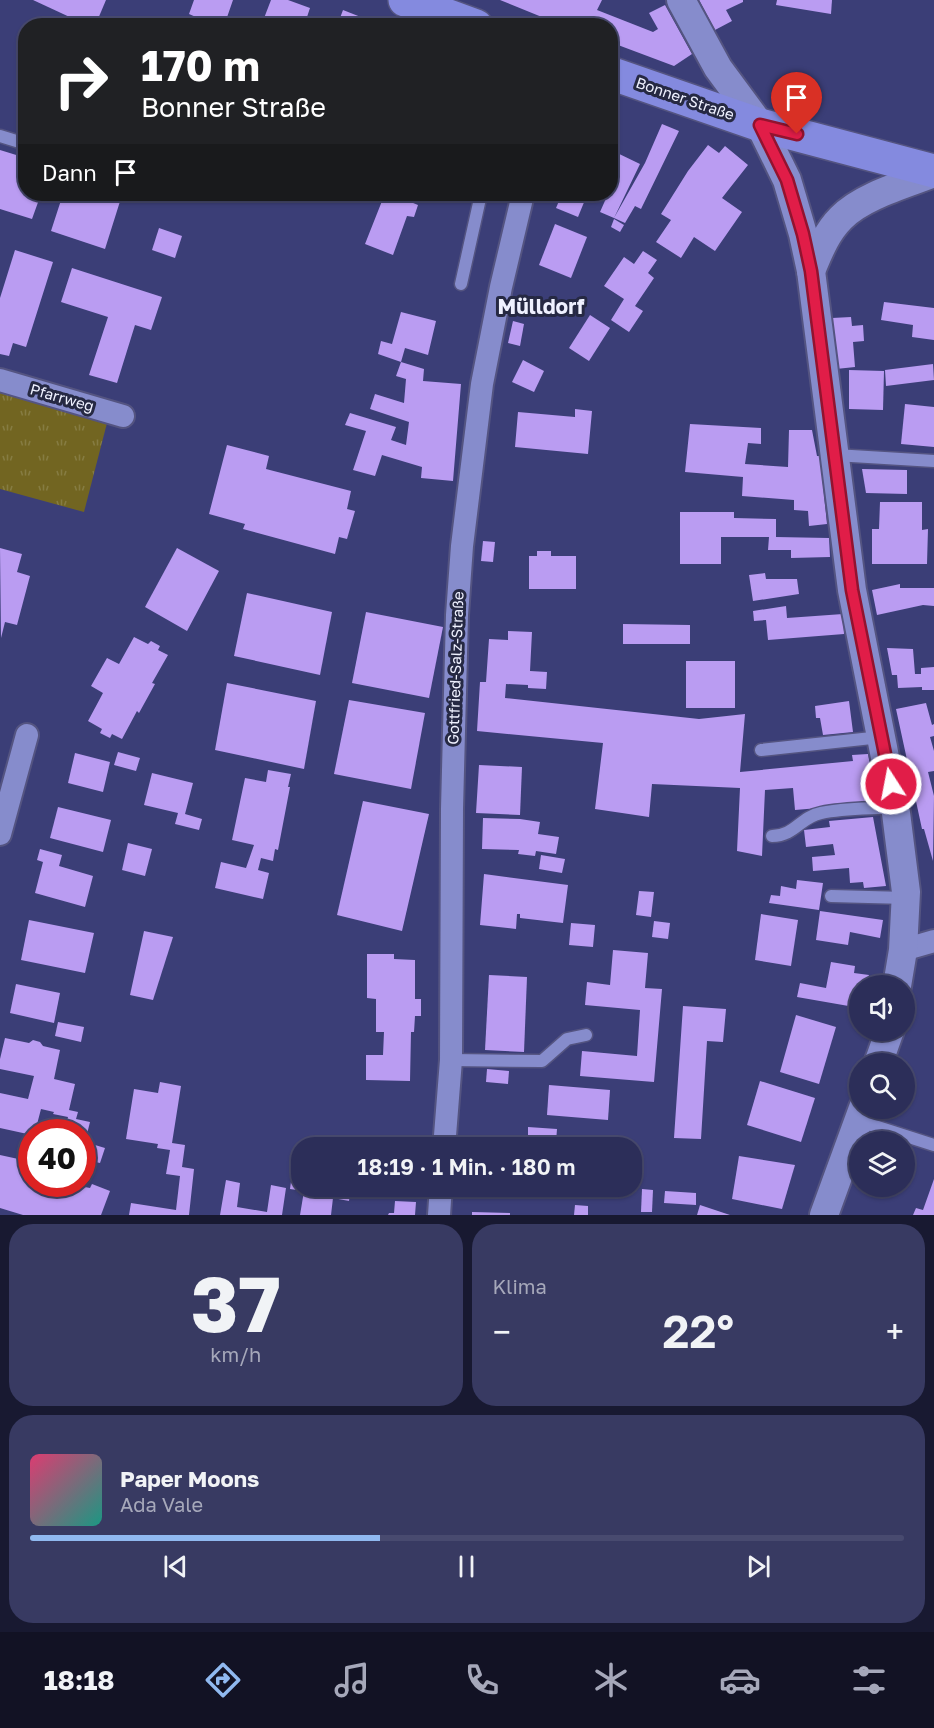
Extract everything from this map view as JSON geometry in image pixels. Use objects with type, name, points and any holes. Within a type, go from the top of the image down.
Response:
[{"type":"main road","points":[[405,0],[454,18]]},
{"type":"main road","name":"Bonner Straße","points":[[618,76],[760,125],[934,172]]},
{"type":"street","points":[[681,0],[718,68],[760,125],[787,180],[803,234],[811,271],[852,590],[895,807],[906,898],[903,950],[899,975]]},
{"type":"street","points":[[811,271],[825,239],[841,217],[861,202],[934,172]]},
{"type":"street","name":"Gottfried-Salz-Straße","points":[[445,1137],[451,1060],[452,809],[457,615],[462,546],[482,384],[501,287],[522,201]]},
{"type":"street","name":"Pfarrweg","points":[[0,380],[123,416]]},
{"type":"street","points":[[0,834],[27,735]]},
{"type":"street","points":[[903,950],[934,941]]},
{"type":"street","points":[[824,1215],[860,1119]]},
{"type":"street","points":[[438,1215],[440,1197]]},
{"type":"lane","points":[[0,136],[18,142]]},
{"type":"lane","points":[[460,284],[479,201]]},
{"type":"lane","points":[[835,455],[934,461]]},
{"type":"lane","points":[[761,750],[881,737]]},
{"type":"lane","points":[[772,836],[783,836],[792,832],[807,818],[820,813],[895,807]]},
{"type":"lane","points":[[831,896],[906,898]]},
{"type":"lane","points":[[451,1060],[542,1061],[567,1039],[586,1035]]},
{"type":"lane","points":[[871,1119],[934,1145]]},
{"type":"green space","points":[[0,391],[107,423],[84,512],[0,489]]},
{"type":"building","points":[[33,0],[106,0],[98,18],[72,18]]},
{"type":"building","points":[[194,0],[233,0],[227,18],[198,18],[189,14]]},
{"type":"building","points":[[271,0],[288,0],[310,8],[307,18],[264,18]]},
{"type":"building","points":[[500,0],[602,0],[597,10],[617,18],[544,18]]},
{"type":"building","points":[[699,0],[743,0],[743,2],[726,10],[732,21],[715,30]]},
{"type":"building","points":[[777,0],[832,0],[831,14],[776,5]]},
{"type":"building","points":[[665,5],[692,54],[674,66],[618,45],[618,18],[653,32],[658,29],[649,13]]},
{"type":"building","points":[[343,10],[363,18],[340,18]]},
{"type":"building","points":[[662,124],[679,131],[641,209],[635,206],[625,223],[614,218],[645,163]]},
{"type":"building","points":[[708,145],[719,153],[725,146],[748,165],[722,198],[742,212],[715,251],[694,237],[681,258],[656,242],[671,220],[661,214],[688,171]]},
{"type":"building","points":[[0,150],[18,156],[18,201],[38,201],[32,219],[0,209]]},
{"type":"building","points":[[618,153],[640,164],[614,218],[600,212],[605,201],[618,201]]},
{"type":"building","points":[[61,201],[120,201],[105,249],[51,231]]},
{"type":"building","points":[[382,201],[408,201],[418,205],[414,217],[407,216],[393,255],[365,244]]},
{"type":"building","points":[[559,201],[585,201],[578,217],[556,208]]},
{"type":"building","points":[[614,219],[624,225],[620,232],[611,227]]},
{"type":"building","points":[[555,224],[587,237],[571,278],[539,265]]},
{"type":"building","points":[[159,228],[182,236],[175,258],[152,250]]},
{"type":"building","points":[[15,250],[53,262],[26,347],[13,343],[9,356],[0,354],[0,298]]},
{"type":"building","points":[[643,251],[657,260],[648,273],[654,278],[635,306],[643,311],[629,332],[611,320],[624,299],[604,286],[624,257],[634,264]]},
{"type":"building","points":[[72,268],[162,297],[151,330],[135,325],[117,383],[89,375],[108,317],[61,302]]},
{"type":"building","points":[[884,302],[934,308],[934,340],[912,337],[913,325],[881,320]]},
{"type":"building","points":[[401,312],[436,321],[428,355],[405,348],[401,362],[378,354],[381,341],[392,344]]},
{"type":"building","points":[[590,315],[610,328],[589,361],[569,348]]},
{"type":"building","points":[[851,317],[852,326],[863,325],[864,341],[853,342],[855,367],[836,369],[832,318]]},
{"type":"building","points":[[513,321],[524,324],[520,346],[508,343]]},
{"type":"building","points":[[523,360],[544,371],[534,392],[512,382]]},
{"type":"building","points":[[401,362],[424,369],[423,381],[461,384],[453,481],[421,478],[422,467],[382,455],[375,476],[353,470],[366,431],[345,425],[350,413],[396,427],[391,440],[406,445],[409,422],[370,409],[375,394],[404,403],[406,379],[396,376]]},
{"type":"building","points":[[933,364],[934,380],[886,386],[885,370]]},
{"type":"building","points":[[849,370],[884,371],[883,410],[849,409]]},
{"type":"building","points":[[905,404],[934,407],[934,447],[901,444]]},
{"type":"building","points":[[575,409],[592,411],[588,454],[515,447],[518,412],[575,417]]},
{"type":"building","points":[[690,424],[761,428],[761,444],[748,443],[745,464],[788,467],[789,430],[812,430],[817,456],[820,456],[827,524],[809,526],[808,511],[794,510],[794,500],[742,496],[743,477],[685,472]]},
{"type":"building","points":[[227,445],[269,456],[266,469],[351,491],[347,509],[355,511],[347,539],[339,537],[335,554],[243,529],[245,524],[209,514]]},
{"type":"building","points":[[862,469],[907,470],[907,494],[866,493]]},
{"type":"building","points":[[880,502],[922,502],[922,530],[928,529],[927,564],[872,564],[872,529],[879,529]]},
{"type":"building","points":[[680,512],[734,512],[734,518],[776,519],[776,537],[829,538],[830,557],[791,558],[791,550],[768,550],[769,537],[721,537],[721,564],[680,564]]},
{"type":"building","points":[[483,541],[495,542],[493,562],[481,561]]},
{"type":"building","points":[[0,548],[22,554],[17,572],[30,576],[17,625],[5,622],[1,638]]},
{"type":"building","points":[[177,548],[219,571],[187,631],[145,607]]},
{"type":"building","points":[[537,551],[551,551],[551,556],[576,556],[576,589],[529,589],[529,556],[537,556]]},
{"type":"building","points":[[765,573],[766,579],[797,579],[799,594],[753,601],[749,575]]},
{"type":"building","points":[[900,584],[900,588],[934,588],[934,606],[923,605],[877,615],[872,590]]},
{"type":"building","points":[[247,593],[332,612],[320,675],[234,656]]},
{"type":"building","points":[[786,606],[787,618],[843,614],[844,634],[768,640],[766,620],[754,621],[753,611]]},
{"type":"building","points":[[366,612],[443,627],[429,698],[352,683]]},
{"type":"building","points":[[623,624],[690,625],[690,644],[623,644]]},
{"type":"building","points":[[508,631],[532,632],[530,671],[547,672],[546,689],[506,684],[505,698],[699,719],[745,714],[740,772],[853,761],[852,755],[868,754],[877,803],[795,810],[793,788],[765,790],[762,856],[737,851],[740,788],[652,784],[649,817],[595,809],[603,743],[477,731],[480,682],[486,682],[489,639],[508,640]]},
{"type":"building","points":[[134,637],[148,644],[151,641],[160,646],[158,650],[168,655],[152,683],[155,684],[122,739],[112,734],[110,738],[100,733],[102,729],[88,721],[103,693],[91,686],[107,658],[119,664]]},
{"type":"building","points":[[887,648],[913,649],[915,674],[921,674],[921,668],[934,667],[934,690],[922,690],[922,687],[898,688],[897,675],[892,675]]},
{"type":"building","points":[[686,661],[735,661],[735,708],[686,708]]},
{"type":"building","points":[[227,683],[316,701],[304,769],[215,750]]},
{"type":"building","points":[[349,700],[425,713],[411,789],[334,774]]},
{"type":"building","points":[[849,701],[853,732],[823,735],[820,718],[816,718],[815,706]]},
{"type":"building","points":[[926,703],[932,725],[934,724],[934,736],[930,737],[934,751],[934,771],[928,772],[934,796],[933,861],[924,829],[922,829],[896,709]]},
{"type":"building","points":[[118,752],[140,758],[136,771],[114,765]]},
{"type":"building","points":[[75,753],[110,762],[103,792],[68,783]]},
{"type":"building","points":[[479,765],[522,767],[520,815],[476,813]]},
{"type":"building","points":[[268,770],[291,774],[278,850],[275,849],[273,861],[261,858],[258,870],[269,873],[263,899],[215,888],[221,862],[246,868],[254,845],[232,840],[245,778],[266,782]]},
{"type":"building","points":[[152,773],[193,783],[185,814],[202,819],[199,830],[175,824],[178,813],[144,805]]},
{"type":"building","points":[[363,801],[429,814],[402,931],[337,915]]},
{"type":"building","points":[[58,807],[111,820],[103,852],[50,838]]},
{"type":"building","points":[[873,817],[886,886],[864,888],[863,882],[850,883],[849,868],[813,871],[812,857],[835,855],[833,844],[806,847],[804,830],[830,827],[829,821]]},
{"type":"building","points":[[483,818],[540,822],[538,834],[559,837],[556,854],[536,851],[535,856],[518,854],[519,850],[482,849]]},
{"type":"building","points":[[128,843],[152,849],[145,876],[122,870]]},
{"type":"building","points":[[40,849],[62,855],[59,866],[93,876],[85,907],[35,893],[43,862],[37,860]]},
{"type":"building","points":[[541,855],[565,859],[562,873],[539,869]]},
{"type":"building","points":[[484,874],[568,885],[563,923],[520,918],[520,914],[517,914],[516,929],[480,925]]},
{"type":"building","points":[[797,880],[823,883],[819,910],[769,903],[771,895],[780,896],[781,886],[796,889]]},
{"type":"building","points":[[639,891],[654,892],[651,917],[636,915]]},
{"type":"building","points":[[820,911],[883,920],[880,938],[850,932],[848,945],[816,940]]},
{"type":"building","points":[[761,914],[798,920],[791,966],[755,960]]},
{"type":"building","points":[[29,920],[94,933],[85,973],[21,960]]},
{"type":"building","points":[[654,921],[670,923],[668,939],[652,937]]},
{"type":"building","points":[[571,923],[595,925],[593,947],[569,945]]},
{"type":"building","points":[[144,931],[173,937],[153,1000],[130,995]]},
{"type":"building","points":[[613,950],[648,953],[645,988],[662,989],[654,1082],[580,1076],[582,1051],[637,1056],[640,1010],[585,1005],[587,982],[610,985]]},
{"type":"building","points":[[367,954],[394,954],[394,959],[415,960],[415,999],[421,999],[421,1016],[415,1016],[414,1032],[411,1032],[410,1081],[366,1080],[366,1055],[383,1055],[384,1032],[376,1032],[376,999],[367,998]]},
{"type":"building","points":[[831,962],[855,966],[854,973],[869,975],[849,975],[849,1006],[797,997],[800,983],[826,988]]},
{"type":"building","points":[[489,975],[527,977],[524,1052],[485,1050]]},
{"type":"building","points":[[16,984],[60,993],[54,1023],[10,1013]]},
{"type":"building","points":[[683,1006],[726,1009],[723,1042],[707,1041],[701,1139],[674,1138]]},
{"type":"building","points":[[796,1015],[836,1027],[819,1084],[780,1072]]},
{"type":"building","points":[[58,1022],[84,1027],[81,1042],[55,1036]]},
{"type":"building","points":[[5,1038],[29,1043],[33,1040],[40,1042],[43,1046],[60,1050],[54,1079],[75,1084],[69,1110],[78,1112],[76,1119],[67,1119],[68,1117],[41,1109],[38,1119],[18,1119],[18,1132],[0,1128],[0,1093],[28,1099],[34,1076],[0,1069]]},
{"type":"building","points":[[487,1069],[509,1071],[508,1084],[486,1082]]},
{"type":"building","points":[[760,1081],[815,1098],[801,1142],[747,1125]]},
{"type":"building","points":[[160,1082],[181,1086],[172,1143],[185,1145],[182,1167],[194,1169],[189,1215],[129,1215],[131,1203],[176,1210],[180,1176],[166,1174],[170,1150],[157,1148],[158,1144],[126,1139],[134,1089],[158,1093]]},
{"type":"building","points":[[549,1085],[610,1090],[608,1120],[547,1115]]},
{"type":"building","points":[[528,1127],[557,1129],[556,1137],[528,1137]]},
{"type":"building","points":[[96,1145],[105,1148],[100,1163],[96,1162]]},
{"type":"building","points":[[0,1155],[18,1159],[18,1197],[96,1197],[96,1186],[110,1191],[101,1215],[23,1215],[0,1208]]},
{"type":"building","points":[[739,1156],[795,1165],[782,1209],[732,1199]]},
{"type":"building","points":[[934,1179],[934,1215],[913,1215],[916,1208],[923,1210]]},
{"type":"building","points":[[226,1180],[240,1183],[237,1207],[267,1212],[271,1185],[286,1188],[282,1215],[220,1215]]},
{"type":"building","points":[[642,1189],[653,1190],[652,1212],[641,1212]]},
{"type":"building","points":[[665,1191],[696,1193],[696,1205],[664,1203]]},
{"type":"building","points":[[303,1197],[350,1197],[349,1201],[333,1198],[331,1215],[300,1215]]},
{"type":"building","points":[[395,1201],[416,1202],[415,1215],[388,1215],[394,1213]]},
{"type":"building","points":[[575,1205],[588,1206],[588,1215],[574,1215]]},
{"type":"building","points":[[700,1205],[730,1215],[697,1215]]},
{"type":"building","points":[[472,1212],[510,1213],[510,1215],[472,1215]]},
{"type":"district","name":"Mülldorf","points":[[541,307]]},
{"type":"route","points":[[797,134],[760,125],[787,180],[811,271],[852,590],[891,784]]}]
